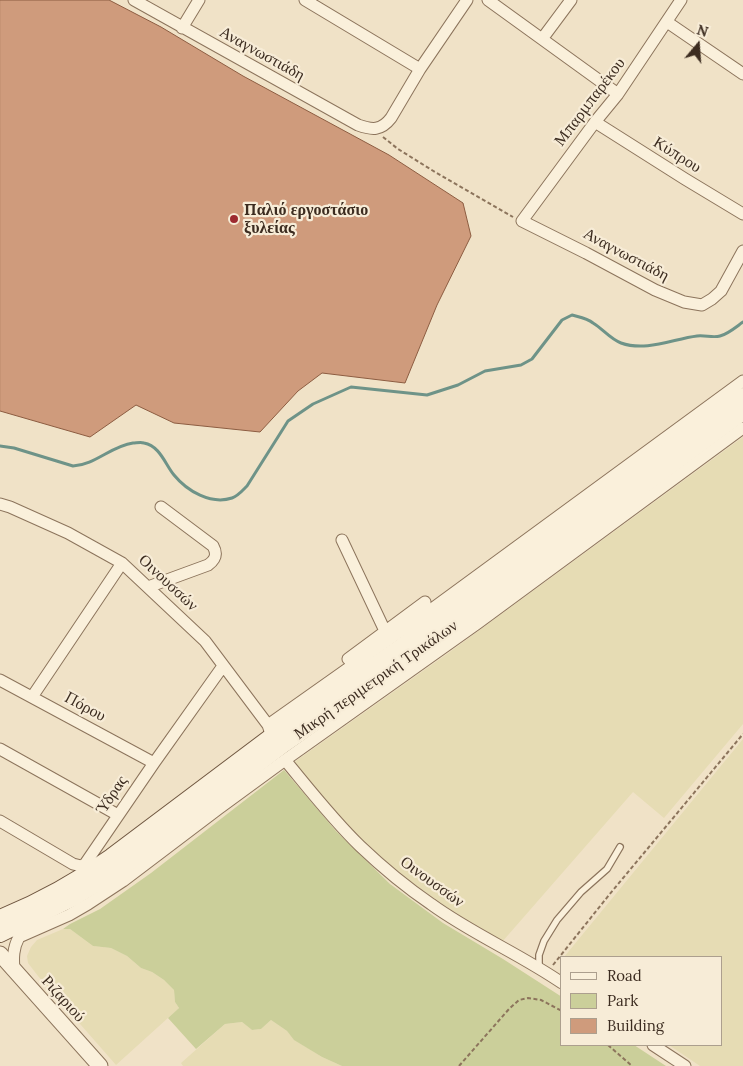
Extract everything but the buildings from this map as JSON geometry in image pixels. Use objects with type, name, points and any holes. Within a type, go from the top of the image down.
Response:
[{"type":"main road","name":"Μικρή περιμετρική Τρικάλων","points":[[0,918],[88,873],[144,833],[268,727],[402,646],[743,396]]},
{"type":"main road","name":"Μικρή περιμετρική Τρικάλων","points":[[0,934],[75,897],[120,869],[283,745],[487,601],[743,412]]},
{"type":"street","name":"Αναγνωστιάδη","points":[[134,0],[358,125],[366,128],[377,128]]},
{"type":"street","points":[[182,28],[200,0]]},
{"type":"street","points":[[305,0],[420,69]]},
{"type":"street","points":[[377,128],[385,125],[391,118],[420,69],[467,0]]},
{"type":"street","points":[[488,0],[618,94]]},
{"type":"street","points":[[542,39],[571,0]]},
{"type":"street","name":"Μπαρμπαρέκου","points":[[522,221],[618,94],[681,0]]},
{"type":"street","points":[[667,22],[743,74]]},
{"type":"street","name":"Κύπρου","points":[[596,122],[684,179],[743,214]]},
{"type":"street","name":"Αναγνωστιάδη","points":[[522,221],[586,252],[655,290],[684,302],[702,305],[716,296],[741,258]]},
{"type":"street","points":[[268,727],[743,381]]},
{"type":"street","points":[[14,970],[14,951],[19,937],[69,915],[113,888],[285,760],[478,623],[743,428]]},
{"type":"street","name":"Οινουσσών","points":[[0,504],[10,506],[68,533],[122,563],[205,641],[268,727]]},
{"type":"street","points":[[148,587],[208,565],[216,557],[214,546],[161,507]]},
{"type":"street","points":[[342,540],[385,631]]},
{"type":"street","points":[[32,697],[122,563]]},
{"type":"street","points":[[268,727],[385,631],[425,602]]},
{"type":"street","name":"Ύδρας","points":[[0,822],[73,864],[81,866],[85,864],[223,666]]},
{"type":"street","name":"Πόρου","points":[[0,680],[154,763]]},
{"type":"street","points":[[0,749],[118,815]]},
{"type":"street","name":"Οινουσσών","points":[[285,760],[348,833],[404,884],[440,910],[560,982]]},
{"type":"street","name":"Ριζαριού","points":[[0,954],[100,1066]]},
{"type":"street","points":[[655,1046],[685,1066]]},
{"type":"lane","points":[[544,971],[539,955],[544,941],[557,920],[581,892],[607,869],[620,848]]},
{"type":"path","points":[[377,128],[387,141],[405,154],[522,221]]},
{"type":"path","points":[[544,971],[569,945],[743,734]]},
{"type":"path","points":[[459,1066],[519,1000],[528,998],[542,1000],[560,1010]]},
{"type":"path","points":[[609,1046],[632,1066]]},
{"type":"shaded area","points":[[743,437],[743,724],[664,818],[633,792],[502,942],[443,905],[374,852],[341,818],[293,763],[447,654]]},
{"type":"shaded area","points":[[743,739],[743,1066],[700,1066],[670,1046],[723,1046],[723,956],[565,956]]},
{"type":"shaded area","points":[[63,929],[70,929],[93,946],[111,948],[127,956],[141,968],[152,972],[164,980],[174,990],[175,1002],[179,1008],[116,1065],[28,963],[27,956],[37,940]]},
{"type":"shaded area","points":[[271,1020],[287,1031],[295,1040],[322,1057],[342,1066],[183,1066],[181,1063],[225,1024],[242,1022],[252,1030],[261,1029]]},
{"type":"green space","points":[[284,770],[336,831],[390,884],[443,923],[560,996],[560,1046],[636,1046],[666,1066],[342,1066],[322,1057],[294,1040],[287,1031],[271,1020],[261,1029],[252,1030],[242,1022],[225,1024],[196,1049],[168,1018],[179,1008],[175,1002],[174,990],[164,980],[152,972],[141,968],[127,956],[111,948],[93,946],[70,929],[63,929],[100,909],[151,873]]},
{"type":"waterway","points":[[0,446],[14,448],[73,466],[89,462],[125,445],[144,443],[154,448],[162,456],[179,481],[193,491],[208,498],[224,500],[236,496],[247,486],[288,421],[313,404],[351,387],[427,395],[458,385],[485,371],[521,365],[532,359],[562,320],[572,315],[591,321],[621,343],[640,346],[650,346],[697,336],[720,336],[743,322]]},
{"type":"place","name":"Παλιό εργοστάσιο ξυλείας","points":[[234,219]]}]
